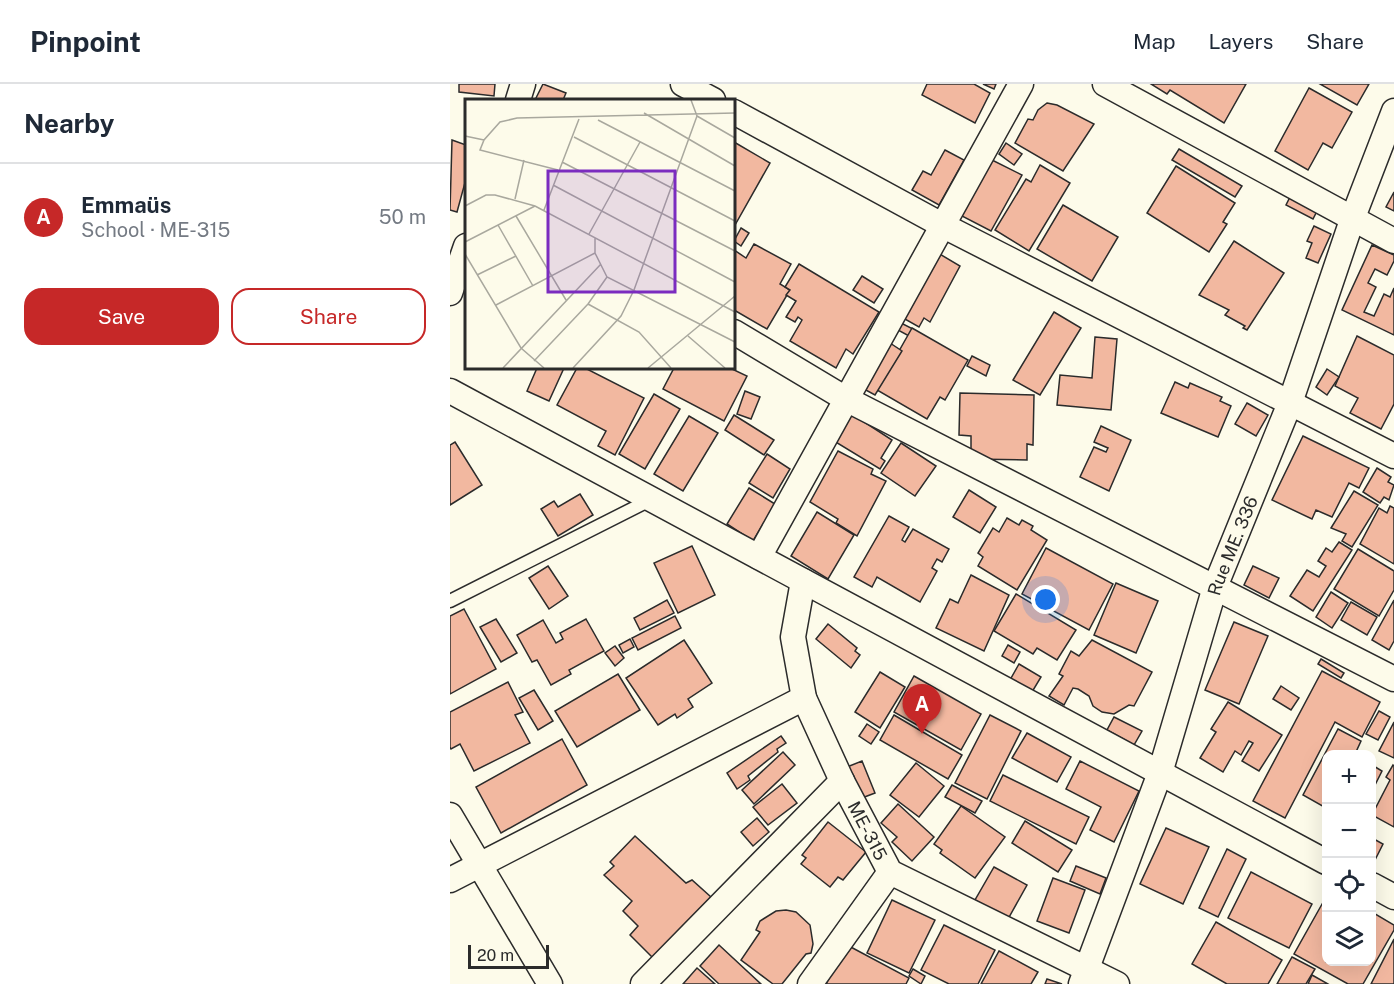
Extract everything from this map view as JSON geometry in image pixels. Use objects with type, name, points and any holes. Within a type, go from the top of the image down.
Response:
[{"type":"street","points":[[518,99],[523,84]]},
{"type":"street","points":[[683,84],[711,99]]},
{"type":"street","points":[[759,557],[1021,84]]},
{"type":"street","points":[[1105,84],[1394,241]]},
{"type":"street","name":"Rue ME. 336","points":[[1084,976],[1160,774],[1215,587],[1290,403],[1352,220],[1394,111]]},
{"type":"street","points":[[735,113],[942,225],[1394,456]]},
{"type":"street","points":[[450,293],[465,249]]},
{"type":"street","points":[[735,333],[846,399],[1394,679]]},
{"type":"street","points":[[450,391],[1322,860]]},
{"type":"street","name":"ME-315","points":[[803,581],[793,637],[804,698],[842,781],[890,872],[1084,976],[1118,984]]},
{"type":"street","points":[[450,880],[804,698]]},
{"type":"street","points":[[644,984],[842,781]]},
{"type":"street","points":[[450,815],[550,984]]},
{"type":"street","points":[[810,984],[890,872]]},
{"type":"street","points":[[1376,888],[1394,897]]},
{"type":"lane","points":[[450,601],[650,500]]},
{"type":"building","points":[[459,84],[495,84],[494,96],[459,92]]},
{"type":"building","points":[[543,84],[566,93],[563,99],[536,99]]},
{"type":"building","points":[[927,84],[974,84],[990,93],[975,123],[922,95]]},
{"type":"building","points":[[983,84],[996,84],[994,89]]},
{"type":"building","points":[[1151,84],[1246,84],[1224,123],[1170,90],[1167,94]]},
{"type":"building","points":[[1320,84],[1369,84],[1357,105]]},
{"type":"building","points":[[1309,88],[1352,112],[1332,148],[1323,143],[1308,170],[1275,151]]},
{"type":"building","points":[[1047,103],[1057,105],[1094,124],[1063,171],[1015,143],[1028,119],[1033,120],[1038,110]]},
{"type":"building","points":[[452,140],[465,145],[465,183],[457,212],[450,210]]},
{"type":"building","points":[[735,143],[770,163],[735,225]]},
{"type":"building","points":[[1006,143],[1022,154],[1014,165],[999,154]]},
{"type":"building","points":[[1179,149],[1242,186],[1235,197],[1172,160]]},
{"type":"building","points":[[945,150],[964,160],[939,205],[912,190],[923,171],[931,175]]},
{"type":"building","points":[[990,159],[1022,175],[991,231],[960,215]]},
{"type":"building","points":[[1040,165],[1070,183],[1029,251],[995,230],[1026,179],[1031,182]]},
{"type":"building","points":[[1176,166],[1235,203],[1223,222],[1227,224],[1209,252],[1147,213]]},
{"type":"building","points":[[1394,192],[1394,211],[1386,207]]},
{"type":"building","points":[[1290,197],[1317,211],[1313,219],[1286,205]]},
{"type":"building","points":[[1063,205],[1118,237],[1092,281],[1037,249]]},
{"type":"building","points":[[1314,226],[1331,234],[1318,263],[1306,258],[1312,243],[1307,241]]},
{"type":"building","points":[[741,228],[749,233],[741,246],[735,239]]},
{"type":"building","points":[[1234,241],[1284,273],[1247,330],[1243,328],[1245,326],[1225,315],[1229,310],[1199,295]]},
{"type":"building","points":[[754,244],[791,264],[780,284],[790,290],[767,329],[735,311],[735,251],[746,258]]},
{"type":"building","points":[[1372,245],[1394,255],[1394,261],[1387,275],[1375,269],[1368,283],[1376,287],[1364,312],[1374,316],[1384,294],[1390,297],[1394,288],[1394,335],[1342,310]]},
{"type":"building","points":[[938,253],[960,266],[930,322],[924,318],[919,327],[903,318]]},
{"type":"building","points":[[799,264],[879,312],[853,354],[846,349],[836,368],[790,341],[802,320],[798,317],[795,322],[786,317],[796,301],[786,295],[790,290],[785,287]]},
{"type":"building","points":[[862,276],[883,289],[874,303],[853,290]]},
{"type":"building","points":[[1054,312],[1081,328],[1040,395],[1013,380]]},
{"type":"building","points":[[899,322],[913,329],[909,336],[896,329]]},
{"type":"building","points":[[912,328],[968,360],[945,400],[940,397],[927,419],[877,390]]},
{"type":"building","points":[[1357,336],[1394,355],[1394,404],[1381,429],[1350,413],[1358,398],[1335,386]]},
{"type":"building","points":[[1095,337],[1117,339],[1111,410],[1057,405],[1060,375],[1092,378]]},
{"type":"building","points":[[890,343],[902,351],[875,395],[862,388]]},
{"type":"building","points":[[972,356],[990,365],[986,376],[967,366]]},
{"type":"building","points":[[537,369],[564,369],[549,401],[527,391]]},
{"type":"building","points":[[576,369],[587,369],[644,398],[615,455],[598,446],[606,431],[557,405]]},
{"type":"building","points":[[673,369],[732,369],[747,376],[724,421],[663,389]]},
{"type":"building","points":[[1327,369],[1339,377],[1327,395],[1316,387]]},
{"type":"building","points":[[1175,382],[1188,388],[1190,383],[1222,397],[1220,401],[1231,406],[1218,437],[1161,413]]},
{"type":"building","points":[[745,391],[760,397],[751,419],[737,414]]},
{"type":"building","points":[[960,393],[1034,395],[1033,445],[1027,444],[1027,460],[971,459],[971,436],[959,435]]},
{"type":"building","points":[[654,394],[680,409],[645,469],[619,454]]},
{"type":"building","points":[[1247,403],[1268,415],[1256,436],[1235,424]]},
{"type":"building","points":[[852,414],[892,440],[881,458],[885,461],[880,469],[834,441]]},
{"type":"building","points":[[734,415],[774,440],[764,455],[725,430]]},
{"type":"building","points":[[689,416],[718,433],[683,491],[654,474]]},
{"type":"building","points":[[1101,426],[1131,440],[1109,491],[1080,477],[1094,447],[1106,452],[1108,448],[1094,442]]},
{"type":"building","points":[[1303,436],[1369,468],[1359,488],[1349,483],[1332,517],[1316,510],[1312,519],[1272,500]]},
{"type":"building","points":[[455,442],[482,485],[450,505],[450,445]]},
{"type":"building","points":[[901,443],[936,466],[915,496],[881,473]]},
{"type":"building","points":[[838,451],[873,469],[871,474],[886,481],[857,536],[836,523],[838,519],[810,502]]},
{"type":"building","points":[[767,454],[790,469],[773,498],[749,483]]},
{"type":"building","points":[[1377,468],[1391,477],[1388,482],[1394,485],[1389,500],[1384,497],[1380,503],[1363,492]]},
{"type":"building","points":[[749,488],[775,504],[753,541],[727,524]]},
{"type":"building","points":[[969,490],[996,507],[980,533],[953,517]]},
{"type":"building","points":[[1354,491],[1378,505],[1352,547],[1342,541],[1346,534],[1331,528]]},
{"type":"building","points":[[580,494],[593,515],[558,536],[541,509],[554,501],[558,507]]},
{"type":"building","points":[[1390,506],[1394,508],[1394,564],[1360,544],[1379,508],[1387,513]]},
{"type":"building","points":[[817,512],[854,535],[828,579],[791,556]]},
{"type":"building","points":[[889,516],[909,527],[902,540],[905,542],[913,529],[949,549],[942,562],[937,559],[932,568],[937,571],[920,602],[877,577],[872,587],[854,577]]},
{"type":"building","points":[[1007,518],[1019,525],[1022,520],[1033,526],[1031,530],[1047,540],[1017,590],[978,566],[983,557],[978,553],[993,528],[999,532]]},
{"type":"building","points":[[1339,542],[1352,550],[1313,611],[1290,596],[1307,570],[1319,577],[1326,566],[1318,561],[1326,548],[1332,552]]},
{"type":"building","points":[[692,546],[715,595],[678,613],[654,563]]},
{"type":"building","points":[[1046,548],[1113,584],[1089,630],[1022,594]]},
{"type":"building","points":[[1358,549],[1394,571],[1394,590],[1379,616],[1334,589]]},
{"type":"building","points":[[548,566],[568,596],[549,609],[529,578]]},
{"type":"building","points":[[1253,566],[1279,578],[1269,598],[1244,585]]},
{"type":"building","points":[[971,575],[1009,595],[984,651],[936,628],[950,599],[958,603]]},
{"type":"building","points":[[1116,583],[1158,601],[1136,653],[1094,635]]},
{"type":"building","points":[[1331,592],[1348,603],[1332,628],[1316,617]]},
{"type":"building","points":[[1016,594],[1076,630],[1057,660],[1037,648],[1033,654],[994,631]]},
{"type":"building","points":[[667,600],[674,613],[640,630],[634,618]]},
{"type":"building","points":[[1394,600],[1394,641],[1389,650],[1372,640]]},
{"type":"building","points":[[1351,602],[1377,617],[1367,635],[1341,620]]},
{"type":"building","points":[[464,609],[496,669],[450,694],[450,616]]},
{"type":"building","points":[[675,616],[681,628],[638,650],[632,638]]},
{"type":"building","points":[[496,619],[517,653],[501,662],[480,627]]},
{"type":"building","points":[[586,619],[604,651],[569,670],[571,674],[551,685],[537,660],[532,662],[517,635],[543,620],[556,643],[563,639],[560,633]]},
{"type":"building","points":[[1234,622],[1268,636],[1239,704],[1205,690]]},
{"type":"building","points":[[828,624],[857,648],[855,651],[860,655],[851,668],[816,639]]},
{"type":"building","points":[[630,639],[634,647],[623,653],[619,645]]},
{"type":"building","points":[[684,640],[712,683],[688,699],[693,707],[677,718],[675,714],[658,725],[626,678]]},
{"type":"building","points":[[1092,640],[1152,672],[1134,706],[1129,705],[1114,714],[1102,712],[1093,706],[1089,696],[1073,688],[1064,705],[1049,696],[1063,676],[1059,674],[1071,651],[1079,656]]},
{"type":"building","points":[[1008,645],[1020,652],[1014,663],[1002,656]]},
{"type":"building","points":[[615,646],[624,658],[615,666],[605,653]]},
{"type":"building","points":[[1321,659],[1344,673],[1341,678],[1318,664]]},
{"type":"building","points":[[1019,664],[1041,677],[1032,692],[1010,680]]},
{"type":"building","points":[[1322,671],[1380,702],[1362,737],[1335,722],[1285,818],[1253,801]]},
{"type":"building","points":[[880,672],[905,687],[880,728],[855,712]]},
{"type":"building","points":[[618,674],[640,710],[577,747],[555,711]]},
{"type":"building","points":[[914,676],[981,714],[961,750],[894,712]]},
{"type":"building","points":[[508,682],[523,712],[515,715],[530,743],[474,771],[460,744],[451,749],[450,747],[450,712]]},
{"type":"building","points":[[1281,686],[1299,698],[1291,710],[1273,699]]},
{"type":"building","points":[[534,690],[553,721],[538,730],[519,698]]},
{"type":"building","points":[[1228,702],[1282,735],[1259,771],[1242,761],[1253,743],[1249,741],[1241,755],[1235,751],[1223,772],[1200,758],[1216,732],[1211,729]]},
{"type":"building","points":[[1379,711],[1390,717],[1378,740],[1366,734]]},
{"type":"building","points":[[894,715],[962,755],[948,779],[880,740]]},
{"type":"building","points":[[990,715],[1021,731],[987,799],[955,783]]},
{"type":"building","points":[[1114,717],[1142,731],[1134,745],[1107,730]]},
{"type":"building","points":[[1394,722],[1394,758],[1379,751]]},
{"type":"building","points":[[867,724],[879,732],[871,744],[859,736]]},
{"type":"building","points":[[1338,729],[1361,741],[1357,750],[1327,750]]},
{"type":"building","points":[[1027,733],[1071,757],[1057,782],[1012,758]]},
{"type":"building","points":[[781,736],[786,743],[748,776],[750,780],[737,789],[727,773]]},
{"type":"building","points":[[562,739],[587,785],[501,833],[476,787]]},
{"type":"building","points":[[783,752],[795,765],[754,804],[742,790]]},
{"type":"building","points":[[1322,759],[1322,806],[1303,795]]},
{"type":"building","points":[[862,761],[875,793],[854,801],[842,769]]},
{"type":"building","points":[[1080,761],[1139,791],[1114,842],[1090,830],[1101,807],[1066,789]]},
{"type":"building","points":[[916,763],[944,786],[919,817],[890,795]]},
{"type":"building","points":[[1393,765],[1394,827],[1376,817],[1376,807],[1390,780],[1386,777]]},
{"type":"building","points":[[1376,767],[1382,771],[1376,783]]},
{"type":"building","points":[[1003,775],[1089,817],[1076,844],[990,801]]},
{"type":"building","points":[[782,784],[797,803],[768,825],[753,807]]},
{"type":"building","points":[[952,785],[982,801],[975,813],[945,797]]},
{"type":"building","points":[[898,804],[934,837],[912,861],[892,842],[897,837],[881,823]]},
{"type":"building","points":[[961,806],[1005,837],[975,878],[940,853],[942,850],[934,844]]},
{"type":"building","points":[[757,818],[769,832],[753,846],[741,832]]},
{"type":"building","points":[[1025,821],[1072,850],[1058,872],[1012,843]]},
{"type":"building","points":[[828,822],[866,852],[843,880],[838,877],[830,887],[801,864],[806,858],[802,855]]},
{"type":"building","points":[[1166,828],[1209,847],[1183,904],[1140,884]]},
{"type":"building","points":[[635,836],[686,883],[692,880],[711,897],[653,958],[630,935],[638,926],[623,911],[632,901],[604,875],[614,866],[610,862]]},
{"type":"building","points":[[1376,840],[1383,844],[1376,858]]},
{"type":"building","points":[[1227,849],[1246,859],[1218,917],[1199,908]]},
{"type":"building","points":[[1076,866],[1106,878],[1100,894],[1070,881]]},
{"type":"building","points":[[994,867],[1027,885],[1008,919],[975,900]]},
{"type":"building","points":[[1251,872],[1312,904],[1289,948],[1228,918]]},
{"type":"building","points":[[1053,878],[1085,890],[1069,933],[1037,921]]},
{"type":"building","points":[[892,900],[935,920],[909,973],[867,953]]},
{"type":"building","points":[[1322,904],[1322,966],[1373,966],[1363,984],[1348,984],[1294,954]]},
{"type":"building","points":[[776,911],[796,912],[810,925],[813,944],[811,953],[806,954],[782,984],[773,984],[741,960],[760,932],[756,930],[760,921]]},
{"type":"building","points":[[1376,914],[1394,925],[1394,930],[1376,961]]},
{"type":"building","points":[[1216,922],[1282,960],[1268,984],[1227,984],[1192,964]]},
{"type":"building","points":[[944,925],[995,950],[978,984],[949,984],[921,970]]},
{"type":"building","points":[[1394,939],[1394,984],[1371,984]]},
{"type":"building","points":[[719,945],[761,984],[719,984],[700,966]]},
{"type":"building","points":[[847,945],[909,978],[906,984],[826,984]]},
{"type":"building","points":[[999,951],[1038,972],[1031,984],[981,984]]},
{"type":"building","points":[[1292,957],[1315,969],[1306,984],[1277,984]]},
{"type":"building","points":[[697,968],[715,984],[683,984]]},
{"type":"building","points":[[913,969],[925,976],[921,984],[909,976]]},
{"type":"building","points":[[1312,975],[1328,984],[1308,984]]},
{"type":"building","points":[[1047,979],[1062,984],[1045,984]]},
{"type":"place","name":"Emmaüs","points":[[922,734]]}]
